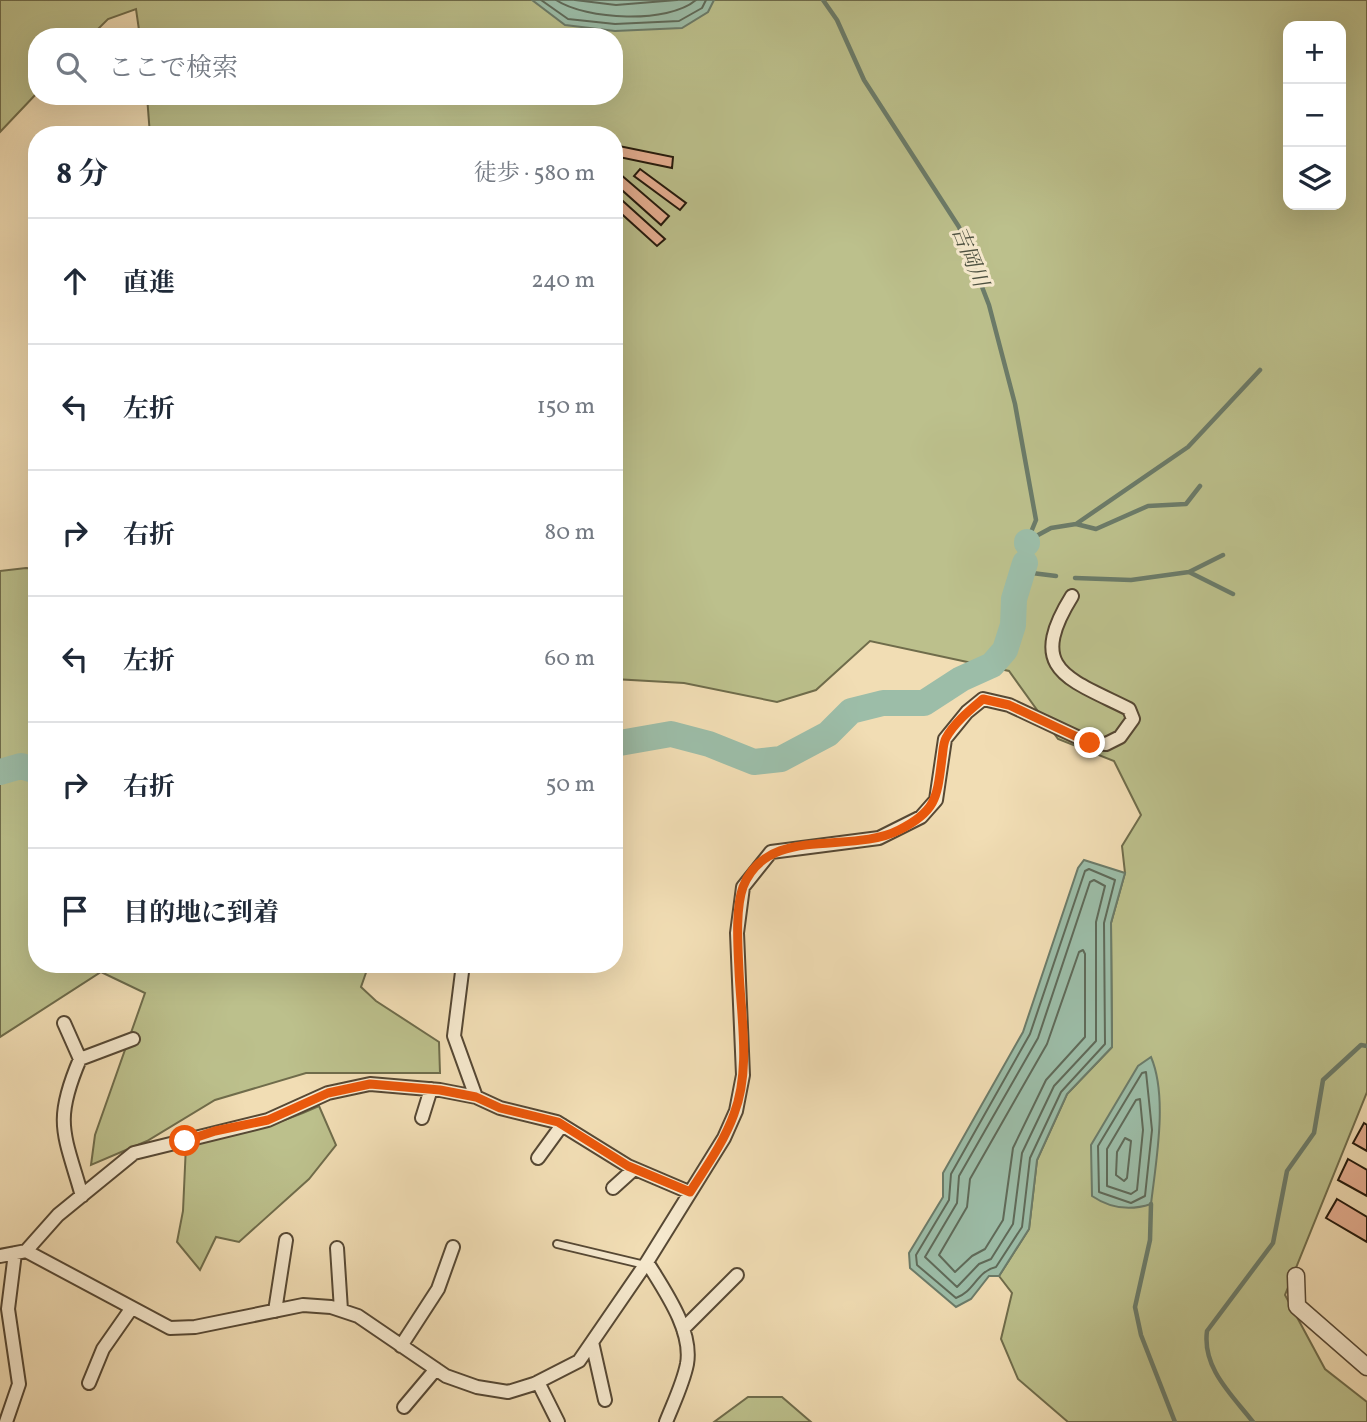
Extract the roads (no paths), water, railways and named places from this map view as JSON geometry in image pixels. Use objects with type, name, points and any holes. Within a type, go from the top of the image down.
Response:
[{"type":"street","points":[[0,1256],[21,1252],[170,1328],[195,1327],[303,1305],[341,1310],[358,1316],[436,1369],[477,1387],[508,1392],[538,1382],[579,1361],[646,1263],[724,1138],[736,1111],[743,1075],[737,933],[743,887],[771,852],[879,838],[898,831],[921,817],[936,800],[945,739],[967,712],[983,699],[1009,705],[1090,743],[1106,744],[1120,737],[1133,719],[1129,709],[1064,675],[1051,653],[1051,640],[1059,617],[1072,596]]},
{"type":"street","points":[[461,973],[454,1036],[476,1097]]},
{"type":"street","points":[[64,1023],[80,1059],[65,1095],[62,1128],[82,1196]]},
{"type":"street","points":[[80,1059],[133,1039]]},
{"type":"street","points":[[7,1416],[19,1384],[8,1309],[21,1252],[58,1216],[134,1153],[268,1120],[328,1093],[370,1084],[430,1089],[476,1097],[500,1108],[562,1125],[634,1168],[690,1192]]},
{"type":"street","points":[[422,1118],[430,1089]]},
{"type":"street","points":[[538,1158],[562,1125]]},
{"type":"street","points":[[613,1188],[634,1168]]},
{"type":"street","points":[[275,1311],[286,1240]]},
{"type":"street","points":[[401,1346],[438,1289],[453,1247]]},
{"type":"street","points":[[337,1248],[341,1310]]},
{"type":"street","points":[[646,1263],[683,1329],[687,1364],[666,1422]]},
{"type":"street","points":[[683,1329],[737,1275]]},
{"type":"street","points":[[1296,1276],[1297,1306],[1367,1367]]},
{"type":"street","points":[[89,1383],[103,1349],[131,1309]]},
{"type":"street","points":[[592,1342],[605,1400]]},
{"type":"street","points":[[404,1406],[436,1369]]},
{"type":"street","points":[[538,1382],[558,1422]]},
{"type":"lane","points":[[557,1244],[646,1263]]},
{"type":"water","points":[[532,0],[714,0],[708,12],[682,28],[623,31],[623,28],[565,25]]},
{"type":"water","points":[[1084,860],[1125,873],[1111,923],[1112,1047],[1067,1094],[1037,1160],[1029,1229],[999,1276],[989,1276],[971,1299],[956,1307],[910,1268],[909,1253],[943,1197],[943,1173],[1023,1032],[1078,868]]},
{"type":"water","points":[[1151,1057],[1156,1073],[1160,1110],[1151,1204],[1136,1208],[1113,1206],[1092,1196],[1091,1145],[1138,1066]]},
{"type":"waterway","name":"吉岡川","points":[[823,0],[837,20],[864,80],[959,227],[989,305],[1015,404],[1036,520],[1027,542]]},
{"type":"waterway","points":[[1027,541],[1051,528],[1076,524],[1188,447],[1260,370]]},
{"type":"waterway","points":[[1076,524],[1096,529],[1148,506],[1186,504],[1200,486]]},
{"type":"waterway","points":[[1075,578],[1131,580],[1189,572],[1223,555]]},
{"type":"waterway","name":"吉岡川","points":[[623,742],[671,734],[709,744],[754,762],[781,759],[828,734],[851,711],[883,703],[924,703],[961,679],[992,665],[1005,650],[1013,625],[1014,599],[1025,563]]},
{"type":"waterway","points":[[1024,572],[1056,576]]},
{"type":"waterway","points":[[1189,572],[1233,594]]},
{"type":"waterway","name":"吉岡川","points":[[0,772],[21,766],[28,768]]},
{"type":"waterway","points":[[1253,1422],[1214,1369],[1209,1357],[1207,1331],[1273,1243],[1287,1171],[1314,1133],[1323,1080],[1361,1045],[1367,1046]]},
{"type":"waterway","points":[[1151,1204],[1150,1240],[1135,1307],[1141,1335],[1175,1422]]}]
